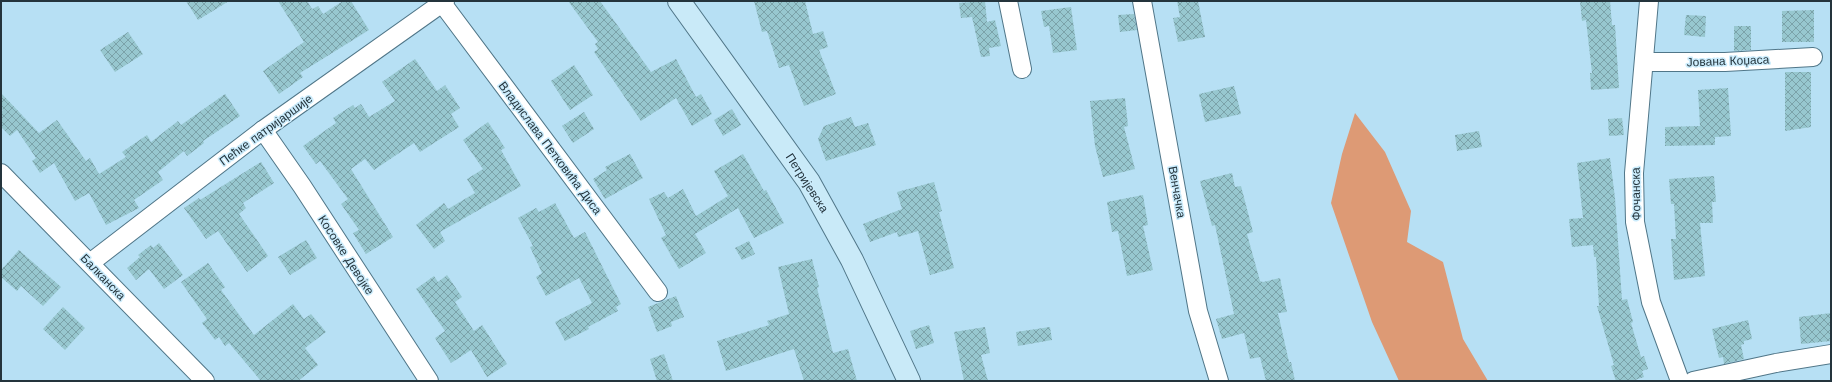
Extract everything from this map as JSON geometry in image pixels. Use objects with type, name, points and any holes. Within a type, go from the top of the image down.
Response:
[{"type":"main road","name":"Петријевска","points":[[679,1],[809,182],[849,254],[909,381]]},
{"type":"street","points":[[1008,1],[1022,69]]},
{"type":"street","name":"Венчачка","points":[[1142,1],[1198,311],[1219,381]]},
{"type":"street","name":"Фочанска","points":[[1649,1],[1634,173],[1635,222],[1651,302],[1680,381]]},
{"type":"street","name":"Пећке патријаршије","points":[[90,262],[263,130],[444,2]]},
{"type":"street","name":"Владислава Петковића Диса","points":[[444,2],[658,292]]},
{"type":"street","name":"Јована Коџаса","points":[[1644,62],[1724,62],[1813,57]]},
{"type":"street","name":"Косовке Девојке","points":[[263,130],[302,186],[429,381]]},
{"type":"street","name":"Балканска","points":[[1,172],[205,381]]},
{"type":"street","points":[[1693,381],[1776,363],[1831,354]]},
{"type":"shaded area","points":[[1355,113],[1385,152],[1411,211],[1407,242],[1443,262],[1463,339],[1488,381],[1399,381],[1372,322],[1331,203],[1342,154]]},
{"type":"building","points":[[186,1],[229,1],[198,20]]},
{"type":"building","points":[[278,1],[307,1],[312,9],[318,6],[323,14],[343,1],[351,1],[369,30],[300,73],[303,77],[279,94],[263,71],[304,42]]},
{"type":"building","points":[[568,1],[600,1],[651,72],[676,59],[696,97],[701,94],[712,114],[692,126],[676,98],[641,121],[594,52],[598,49],[595,44],[598,42]]},
{"type":"building","points":[[754,1],[805,1],[813,34],[823,31],[828,47],[819,50],[836,94],[804,106],[789,65],[779,68],[767,31],[762,32]]},
{"type":"building","points":[[985,1],[987,22],[995,20],[1001,46],[989,48],[990,56],[981,57],[972,17],[961,18],[959,3]]},
{"type":"building","points":[[1177,1],[1198,1],[1205,37],[1178,42],[1173,18],[1180,17]]},
{"type":"building","points":[[1580,1],[1610,1],[1612,25],[1615,25],[1619,88],[1591,90],[1590,73],[1592,73],[1586,20],[1582,21]]},
{"type":"building","points":[[1071,7],[1077,50],[1053,53],[1049,26],[1044,27],[1041,11]]},
{"type":"building","points":[[1814,10],[1814,42],[1782,42],[1782,11]]},
{"type":"building","points":[[1134,14],[1137,30],[1120,32],[1118,15]]},
{"type":"building","points":[[1686,15],[1706,16],[1705,37],[1684,35]]},
{"type":"building","points":[[1734,26],[1751,26],[1751,50],[1734,51]]},
{"type":"building","points":[[128,32],[143,54],[115,72],[100,50]]},
{"type":"building","points":[[415,59],[437,91],[445,85],[460,108],[451,114],[459,127],[420,152],[414,143],[374,170],[365,159],[351,169],[393,237],[366,254],[353,233],[359,230],[341,204],[348,199],[320,161],[316,164],[303,146],[336,123],[333,118],[353,105],[355,108],[361,104],[369,117],[395,101],[382,82]]},
{"type":"building","points":[[574,65],[593,95],[570,110],[551,81]]},
{"type":"building","points":[[1785,72],[1811,72],[1811,127],[1785,131]]},
{"type":"building","points":[[1234,86],[1241,114],[1205,122],[1199,94]]},
{"type":"building","points":[[1728,88],[1731,136],[1715,137],[1715,145],[1665,146],[1665,127],[1700,126],[1698,90]]},
{"type":"building","points":[[1,93],[39,133],[57,120],[86,161],[90,158],[99,174],[126,157],[122,152],[147,135],[151,142],[178,121],[181,125],[225,94],[240,116],[203,141],[204,143],[187,156],[184,151],[158,172],[163,180],[134,200],[139,208],[106,225],[89,193],[75,201],[54,163],[40,173],[32,161],[36,158],[17,130],[10,136],[1,127],[1,112],[3,110],[1,108]]},
{"type":"building","points":[[1125,98],[1128,126],[1124,127],[1135,169],[1103,177],[1095,146],[1090,101]]},
{"type":"building","points":[[732,109],[741,125],[723,136],[714,120]]},
{"type":"building","points":[[584,112],[594,129],[573,143],[562,126]]},
{"type":"building","points":[[851,117],[855,127],[868,123],[876,145],[826,161],[818,139],[824,126]]},
{"type":"building","points":[[1622,118],[1624,135],[1609,136],[1608,119]]},
{"type":"building","points":[[488,122],[505,148],[501,150],[521,186],[440,232],[445,241],[434,249],[416,225],[444,203],[448,209],[475,193],[467,179],[483,169],[463,140]]},
{"type":"building","points":[[1479,131],[1482,147],[1457,151],[1455,135]]},
{"type":"building","points":[[630,154],[643,178],[605,199],[593,179],[607,170],[605,167]]},
{"type":"building","points":[[743,154],[764,191],[766,190],[784,223],[754,238],[738,208],[695,234],[706,253],[679,269],[661,238],[666,235],[649,199],[664,192],[668,198],[683,189],[696,216],[728,196],[714,171]]},
{"type":"building","points":[[1610,158],[1615,198],[1622,300],[1627,299],[1633,322],[1631,323],[1641,357],[1644,356],[1648,369],[1642,371],[1644,377],[1632,381],[1616,381],[1611,366],[1614,365],[1597,306],[1599,306],[1596,257],[1594,257],[1593,245],[1572,247],[1569,219],[1583,218],[1577,163]]},
{"type":"building","points":[[261,162],[274,183],[243,203],[246,208],[239,214],[268,256],[247,272],[218,231],[206,239],[184,208],[199,198],[200,200]]},
{"type":"building","points":[[1232,173],[1235,187],[1241,186],[1253,232],[1247,234],[1260,281],[1263,282],[1280,278],[1287,312],[1278,313],[1289,362],[1291,362],[1295,381],[1266,381],[1260,357],[1250,359],[1244,333],[1222,339],[1216,319],[1234,314],[1215,225],[1212,226],[1200,181]]},
{"type":"building","points":[[1714,176],[1716,202],[1712,202],[1713,223],[1700,223],[1705,276],[1674,280],[1671,239],[1676,239],[1674,204],[1671,204],[1669,179]]},
{"type":"building","points":[[934,182],[942,211],[939,212],[954,268],[930,275],[918,231],[898,237],[897,232],[870,242],[863,224],[902,209],[897,192]]},
{"type":"building","points":[[1143,195],[1148,225],[1143,226],[1153,270],[1127,276],[1118,231],[1112,232],[1107,202]]},
{"type":"building","points":[[555,203],[574,238],[585,232],[621,304],[616,307],[618,311],[588,327],[589,329],[565,341],[555,322],[592,303],[579,278],[546,296],[536,277],[542,273],[530,247],[533,246],[518,218],[536,208],[539,212]]},
{"type":"building","points":[[306,240],[317,258],[290,275],[278,257]]},
{"type":"building","points":[[749,241],[755,254],[742,260],[735,248]]},
{"type":"building","points":[[159,243],[183,275],[164,289],[149,269],[136,280],[127,268],[140,257],[138,255],[151,245],[153,248]]},
{"type":"building","points":[[19,250],[61,287],[43,306],[21,286],[17,291],[1,277],[1,270]]},
{"type":"building","points":[[812,259],[819,287],[817,288],[833,353],[848,349],[857,381],[804,381],[794,349],[726,371],[717,341],[769,325],[767,321],[789,314],[778,267]]},
{"type":"building","points":[[208,263],[225,287],[221,290],[254,335],[293,304],[304,319],[311,314],[326,332],[305,348],[318,365],[298,381],[261,381],[229,343],[225,346],[219,337],[215,340],[202,323],[207,319],[181,282]]},
{"type":"building","points":[[447,275],[462,297],[455,302],[474,331],[482,325],[507,364],[487,377],[471,350],[451,363],[435,338],[445,331],[416,289],[434,276],[438,282]]},
{"type":"building","points":[[676,296],[684,317],[671,322],[672,326],[657,332],[648,307]]},
{"type":"building","points":[[63,307],[85,328],[65,350],[43,329]]},
{"type":"building","points":[[1831,313],[1831,341],[1801,344],[1799,317]]},
{"type":"building","points":[[1748,320],[1752,339],[1744,341],[1744,344],[1741,345],[1744,359],[1724,364],[1723,357],[1719,358],[1712,329]]},
{"type":"building","points":[[929,325],[934,343],[916,349],[910,331]]},
{"type":"building","points":[[985,327],[990,353],[981,355],[988,381],[964,381],[954,332]]},
{"type":"building","points":[[1050,327],[1052,340],[1018,346],[1016,332]]},
{"type":"building","points":[[664,354],[673,381],[657,381],[650,359]]}]
